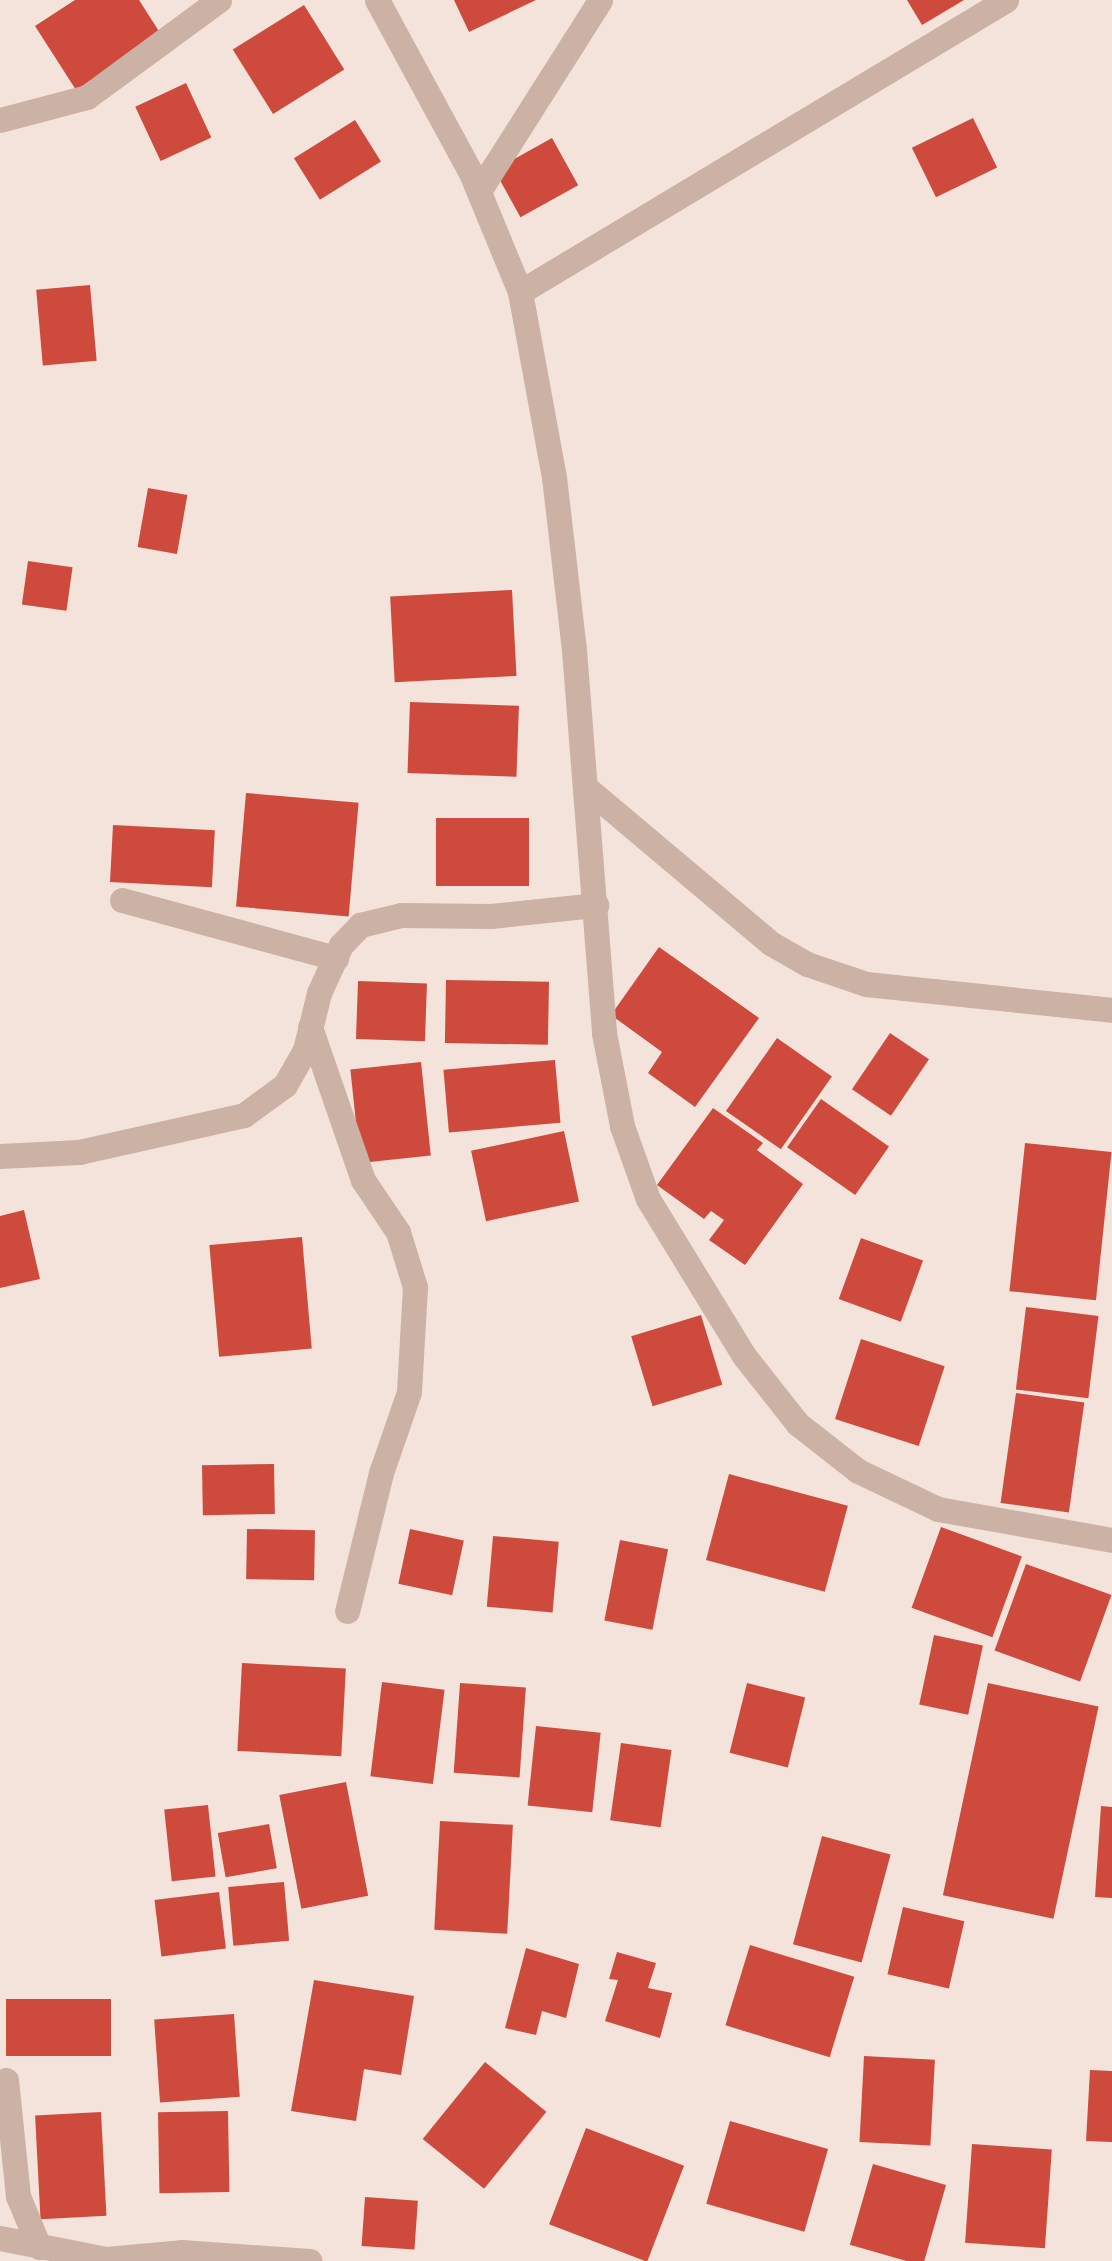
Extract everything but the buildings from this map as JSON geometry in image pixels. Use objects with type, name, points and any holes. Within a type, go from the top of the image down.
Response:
[{"type":"street","points":[[0,120],[87,97],[219,0]]},
{"type":"street","points":[[377,0],[479,192],[520,292],[554,477],[590,791],[604,1033],[622,1126],[648,1199],[744,1356],[798,1424],[858,1471],[938,1509],[1112,1540]]},
{"type":"street","points":[[479,192],[600,0]]},
{"type":"street","points":[[520,292],[1006,0]]},
{"type":"street","points":[[590,791],[772,944],[807,964],[866,984],[1112,1010]]},
{"type":"street","points":[[122,900],[336,958]]},
{"type":"street","points":[[0,1156],[79,1152],[244,1115],[285,1085],[336,958],[360,925],[401,915],[491,916],[596,905]]},
{"type":"street","points":[[310,1027],[363,1180],[398,1232],[415,1287],[410,1392],[380,1473],[347,1611]]},
{"type":"street","points":[[6,2080],[18,2196],[39,2247]]},
{"type":"street","points":[[0,2238],[106,2259],[181,2252],[310,2261]]}]
